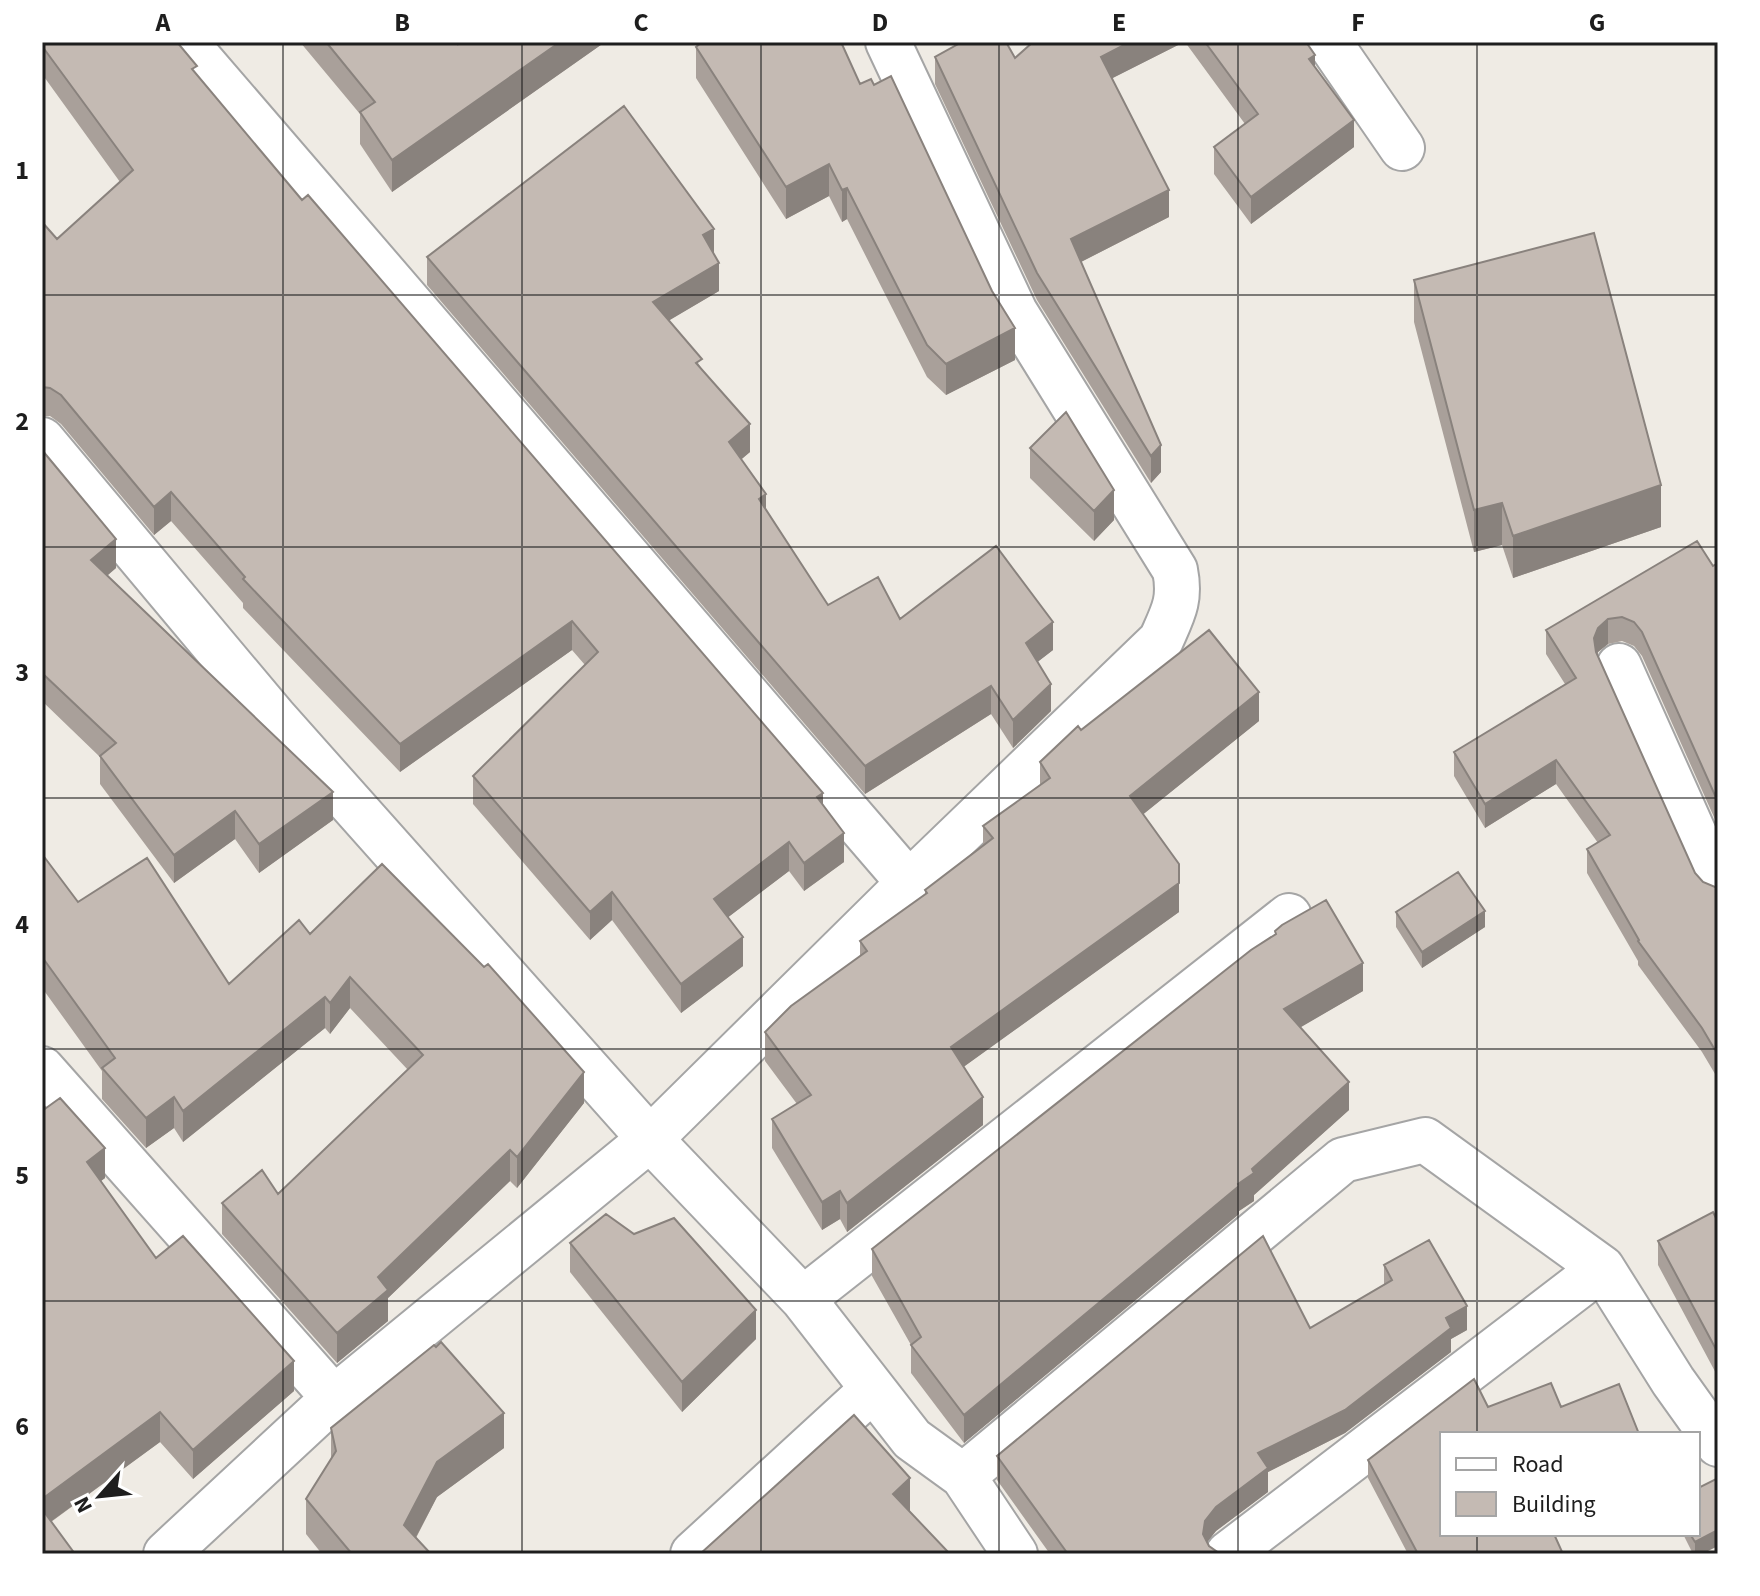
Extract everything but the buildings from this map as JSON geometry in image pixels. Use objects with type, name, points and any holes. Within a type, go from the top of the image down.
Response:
[{"type":"street","points":[[185,42],[909,883]]},
{"type":"street","points":[[166,1554],[334,1398],[650,1139],[1161,640],[1176,607],[1179,588],[1175,570],[1015,312],[888,42]]},
{"type":"street","points":[[1329,42],[1402,148]]},
{"type":"street","points":[[42,440],[274,717],[650,1139],[803,1299],[912,1439],[963,1476],[1015,1554]]},
{"type":"street","points":[[1619,666],[1718,887]]},
{"type":"street","points":[[803,1299],[1289,916]]},
{"type":"street","points":[[42,1069],[334,1398]]},
{"type":"street","points":[[963,1476],[1343,1160],[1425,1140],[1602,1268],[1673,1381],[1718,1444]]},
{"type":"street","points":[[1228,1554],[1602,1268]]},
{"type":"street","points":[[693,1554],[873,1389]]}]
